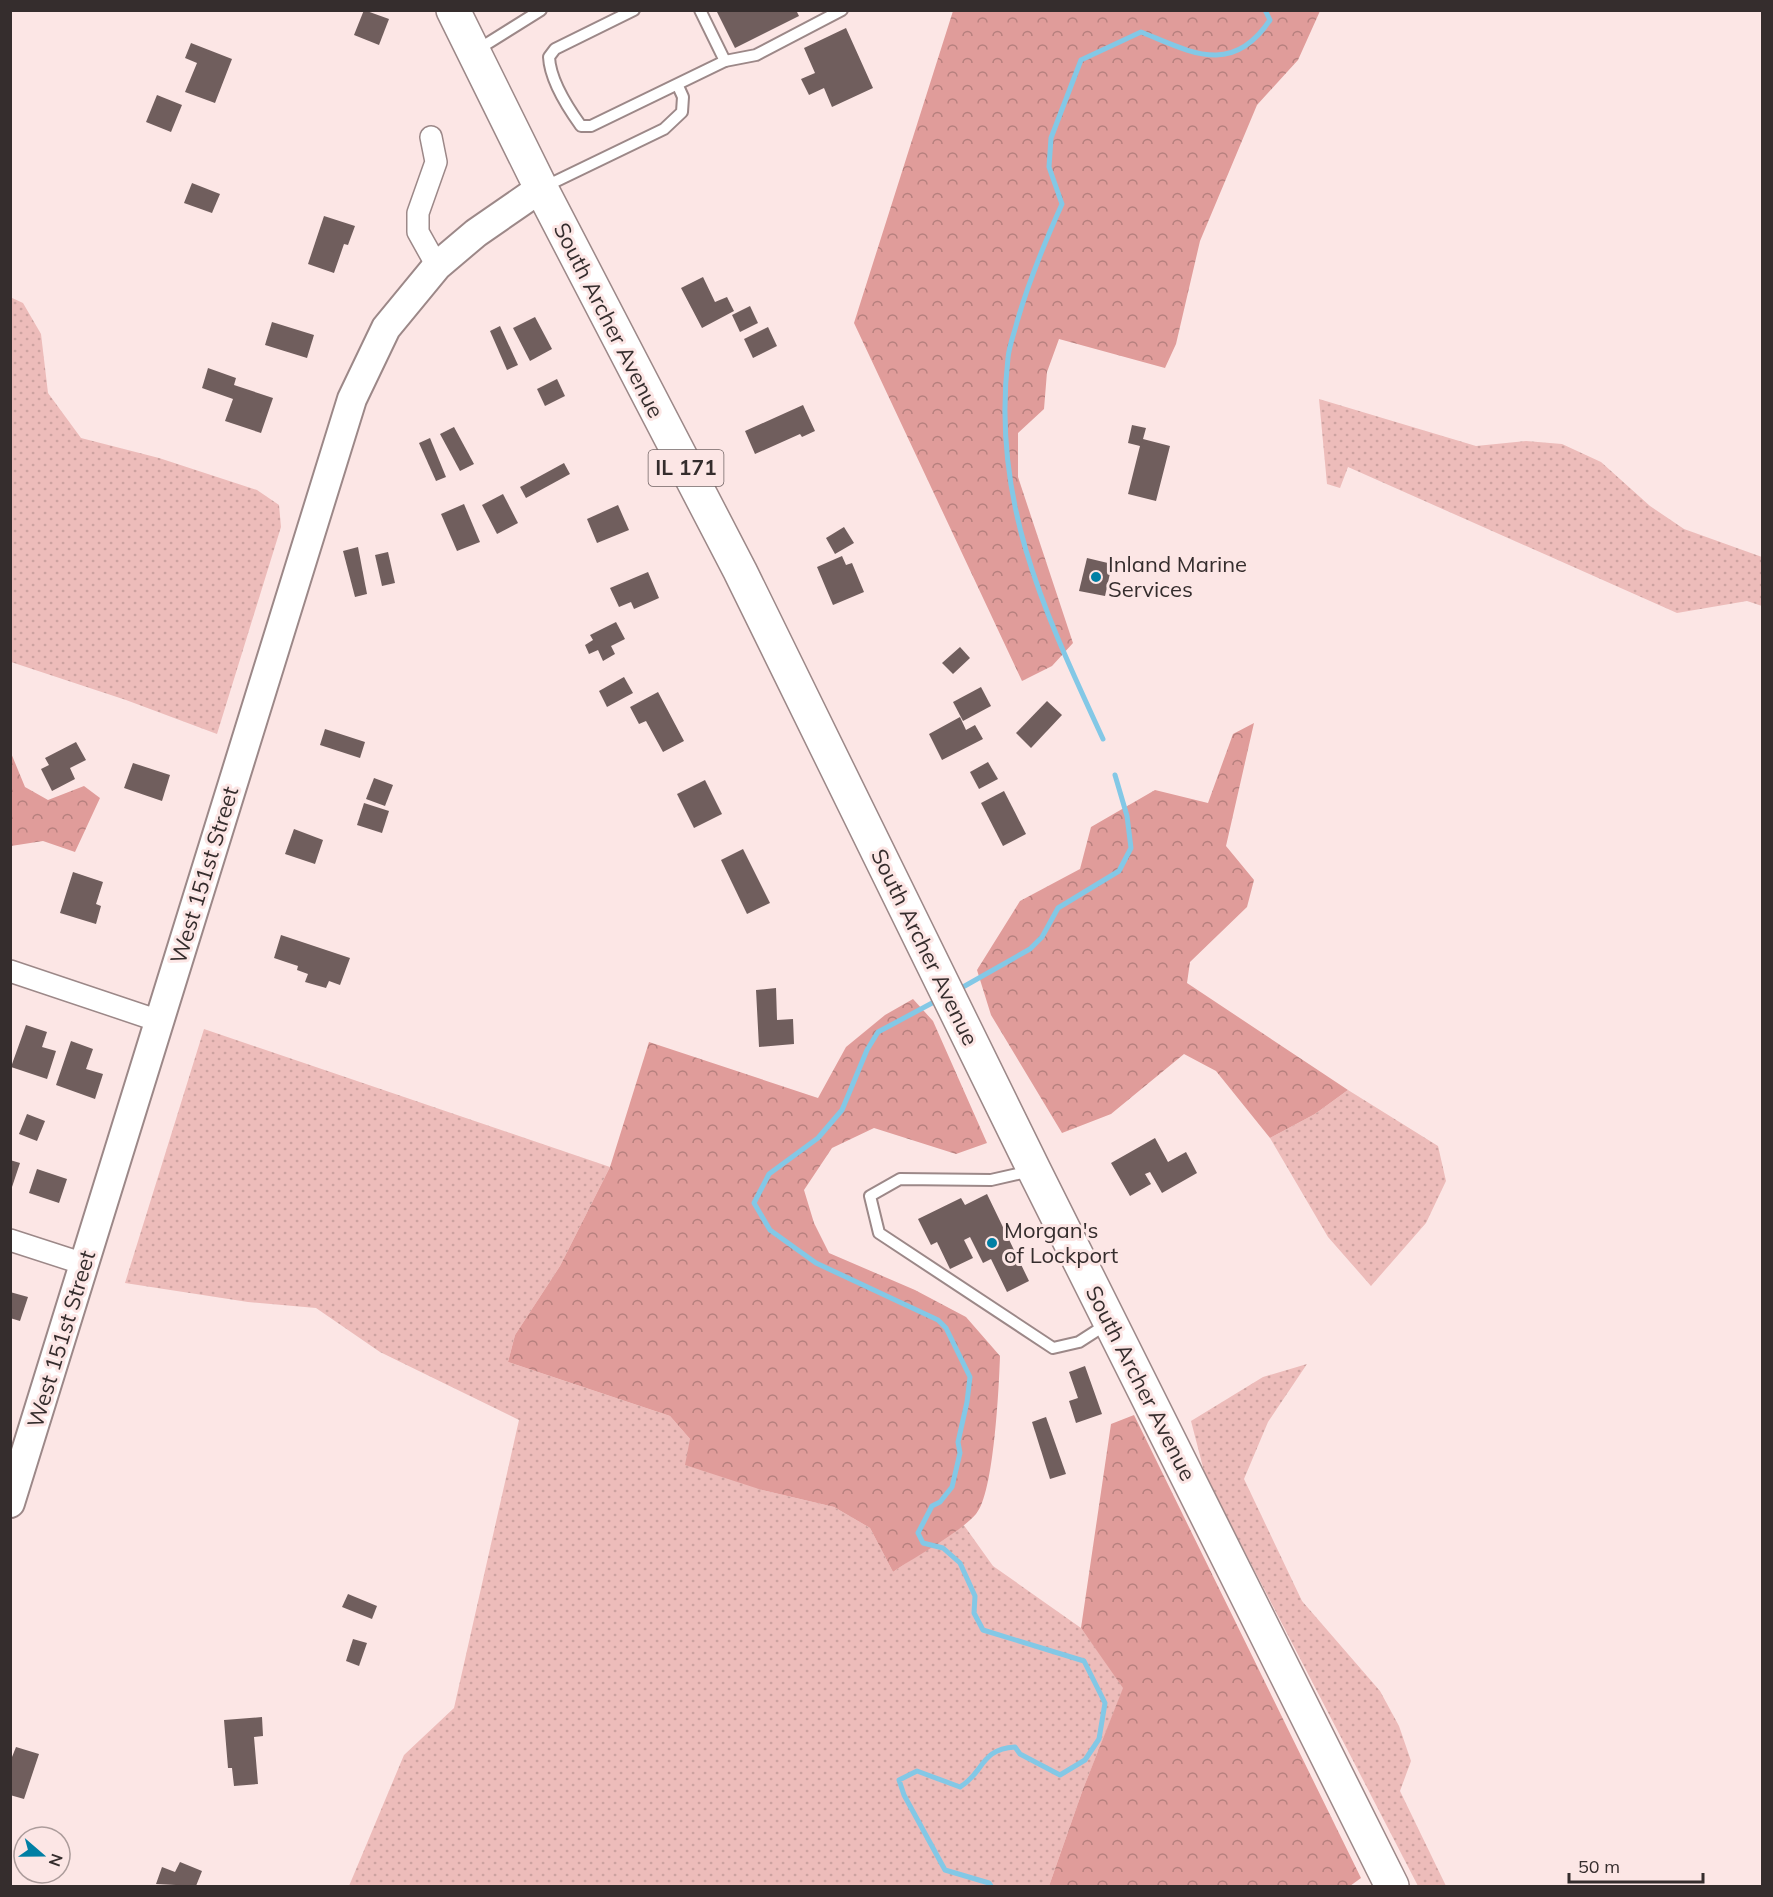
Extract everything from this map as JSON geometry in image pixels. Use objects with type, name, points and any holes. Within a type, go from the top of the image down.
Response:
[{"type":"main road","name":"South Archer Avenue","points":[[453,10],[541,188],[740,571],[1034,1170],[1392,1887]]},
{"type":"street","points":[[431,137],[436,162],[418,213],[418,232],[437,266]]},
{"type":"street","name":"West 151st Street","points":[[10,1503],[352,399],[386,328],[437,266],[476,233],[541,188]]},
{"type":"street","points":[[10,971],[159,1021]]},
{"type":"street","points":[[10,1240],[84,1264]]},
{"type":"lane","points":[[474,52],[541,10]]},
{"type":"lane","points":[[634,10],[555,49],[549,57],[549,64],[581,126],[591,126],[678,86],[725,61],[756,55],[842,10]]},
{"type":"lane","points":[[700,10],[725,61]]},
{"type":"lane","points":[[815,10],[820,22]]},
{"type":"lane","points":[[541,188],[664,129],[682,112],[683,97],[678,86]]},
{"type":"lane","points":[[1034,1170],[991,1180],[900,1179],[870,1196],[879,1233],[1053,1348],[1079,1342],[1111,1322]]},
{"type":"shaded area","points":[[10,297],[23,303],[41,334],[48,393],[81,438],[159,458],[257,490],[279,505],[281,527],[217,734],[126,700],[11,662]]},
{"type":"shaded area","points":[[1319,399],[1476,446],[1526,441],[1562,444],[1601,462],[1650,506],[1684,529],[1762,557],[1762,606],[1747,601],[1677,613],[1348,467],[1340,488],[1327,484]]},
{"type":"shaded area","points":[[204,1029],[610,1167],[560,1266],[515,1335],[508,1362],[670,1416],[690,1439],[762,1490],[834,1507],[870,1528],[893,1572],[963,1524],[993,1566],[1081,1628],[1124,1687],[1083,1789],[1049,1886],[349,1886],[404,1755],[454,1708],[519,1420],[380,1352],[316,1308],[248,1302],[125,1283]]},
{"type":"shaded area","points":[[1348,1090],[1438,1146],[1446,1181],[1426,1223],[1371,1286],[1328,1237],[1270,1138],[1315,1114]]},
{"type":"shaded area","points":[[1307,1364],[1268,1422],[1244,1479],[1302,1601],[1380,1691],[1399,1726],[1411,1761],[1400,1791],[1446,1886],[1418,1886],[1205,1475],[1191,1421],[1263,1377]]},
{"type":"green space","points":[[953,11],[1320,11],[1298,60],[1257,105],[1200,241],[1176,344],[1165,368],[1059,339],[1047,372],[1044,409],[1018,433],[1018,477],[1073,643],[1052,666],[1022,681],[854,323]]},
{"type":"green space","points":[[1254,723],[1226,846],[1254,880],[1247,907],[1190,962],[1187,983],[1348,1090],[1315,1114],[1270,1138],[1216,1071],[1184,1054],[1111,1114],[1062,1133],[991,1015],[977,970],[1020,901],[1080,869],[1091,827],[1155,790],[1208,803],[1233,734]]},
{"type":"green space","points":[[11,753],[25,787],[48,800],[84,786],[100,798],[75,852],[43,841],[11,846]]},
{"type":"green space","points":[[913,999],[933,1021],[987,1143],[956,1154],[874,1128],[832,1148],[804,1190],[814,1223],[829,1253],[915,1290],[966,1317],[1000,1356],[994,1439],[982,1503],[976,1514],[959,1529],[893,1572],[870,1528],[834,1507],[762,1490],[685,1465],[690,1439],[670,1416],[508,1362],[515,1335],[560,1266],[610,1167],[649,1042],[818,1098],[846,1047],[885,1015]]},
{"type":"green space","points":[[1134,1415],[1361,1878],[1350,1886],[1049,1886],[1083,1789],[1123,1688],[1081,1628],[1111,1424]]},
{"type":"building","points":[[364,10],[389,19],[379,45],[354,35]]},
{"type":"building","points":[[716,10],[796,10],[799,16],[735,48]]},
{"type":"building","points":[[846,28],[873,88],[832,107],[824,88],[809,95],[801,79],[815,73],[804,48]]},
{"type":"building","points":[[191,43],[232,59],[215,103],[185,92],[197,63],[185,58]]},
{"type":"building","points":[[157,95],[182,105],[171,132],[146,122]]},
{"type":"building","points":[[192,183],[220,194],[212,213],[184,203]]},
{"type":"building","points":[[324,216],[355,226],[348,245],[344,244],[334,273],[308,264]]},
{"type":"building","points":[[703,277],[715,302],[727,297],[734,311],[702,328],[681,288]]},
{"type":"building","points":[[750,306],[758,323],[740,332],[732,315]]},
{"type":"building","points":[[535,317],[552,349],[530,361],[513,328]]},
{"type":"building","points":[[272,322],[314,335],[307,358],[265,345]]},
{"type":"building","points":[[500,326],[518,365],[507,370],[490,331]]},
{"type":"building","points":[[768,327],[777,346],[753,358],[744,339]]},
{"type":"building","points":[[208,368],[236,378],[234,385],[273,398],[261,433],[225,421],[233,399],[202,388]]},
{"type":"building","points":[[557,379],[565,396],[545,406],[537,389]]},
{"type":"building","points":[[803,405],[815,431],[802,437],[800,434],[755,454],[745,431]]},
{"type":"building","points":[[1132,425],[1146,428],[1143,439],[1170,446],[1156,501],[1128,494],[1140,446],[1128,443]]},
{"type":"building","points":[[454,427],[474,464],[460,471],[440,434]]},
{"type":"building","points":[[430,438],[446,477],[436,481],[419,443]]},
{"type":"building","points":[[564,463],[570,474],[526,498],[520,487]]},
{"type":"building","points":[[503,494],[518,523],[497,534],[482,505]]},
{"type":"building","points":[[464,504],[480,542],[457,551],[441,514]]},
{"type":"building","points":[[618,505],[629,530],[597,543],[587,519]]},
{"type":"building","points":[[844,527],[854,543],[835,554],[826,538]]},
{"type":"building","points":[[358,547],[367,594],[355,597],[343,551]]},
{"type":"building","points":[[388,552],[395,583],[382,586],[375,555]]},
{"type":"building","points":[[842,556],[846,565],[852,563],[864,592],[833,605],[817,567]]},
{"type":"building","name":"Inland Marine Services","points":[[1087,558],[1112,564],[1105,596],[1079,591]]},
{"type":"building","points":[[648,572],[659,598],[634,609],[631,602],[619,607],[610,588]]},
{"type":"building","points":[[616,622],[625,639],[611,646],[615,654],[603,661],[598,650],[589,654],[585,645],[593,640],[590,635]]},
{"type":"building","points":[[960,647],[970,658],[953,674],[942,663]]},
{"type":"building","points":[[624,677],[633,693],[607,707],[599,691]]},
{"type":"building","points":[[981,687],[991,706],[963,721],[953,702]]},
{"type":"building","points":[[658,692],[684,741],[663,752],[646,721],[639,724],[630,707]]},
{"type":"building","points":[[1047,701],[1062,715],[1031,748],[1016,733]]},
{"type":"building","points":[[960,717],[966,730],[975,725],[983,739],[942,760],[929,734]]},
{"type":"building","points":[[325,729],[365,742],[360,758],[320,745]]},
{"type":"building","points":[[76,742],[86,760],[70,768],[75,779],[52,791],[41,769],[49,765],[45,758]]},
{"type":"building","points":[[988,762],[998,779],[979,789],[970,772]]},
{"type":"building","points":[[133,763],[170,775],[162,801],[124,788]]},
{"type":"building","points":[[374,778],[393,785],[385,806],[366,799]]},
{"type":"building","points":[[705,780],[722,814],[694,828],[677,794]]},
{"type":"building","points":[[1004,791],[1026,834],[1003,846],[981,803]]},
{"type":"building","points":[[364,803],[389,811],[382,833],[357,825]]},
{"type":"building","points":[[294,829],[323,840],[315,864],[285,854]]},
{"type":"building","points":[[743,849],[770,903],[747,914],[721,860]]},
{"type":"building","points":[[73,872],[103,882],[96,904],[101,906],[96,924],[60,913]]},
{"type":"building","points":[[281,935],[350,958],[340,985],[329,981],[326,988],[305,982],[308,974],[297,970],[298,966],[274,958]]},
{"type":"building","points":[[776,988],[777,1020],[793,1019],[794,1044],[759,1047],[756,990]]},
{"type":"building","points":[[26,1025],[47,1032],[42,1047],[56,1051],[47,1079],[11,1067]]},
{"type":"building","points":[[71,1041],[93,1049],[86,1069],[103,1074],[95,1099],[56,1085]]},
{"type":"building","points":[[27,1114],[45,1121],[37,1141],[19,1134]]},
{"type":"building","points":[[1155,1138],[1168,1162],[1186,1152],[1197,1173],[1162,1193],[1150,1172],[1145,1174],[1151,1184],[1130,1196],[1111,1163]]},
{"type":"building","points":[[10,1160],[20,1163],[11,1190],[10,1190]]},
{"type":"building","points":[[37,1169],[67,1179],[59,1203],[29,1193]]},
{"type":"building","name":"Morgan's of Lockport","points":[[987,1194],[1029,1281],[1007,1292],[991,1259],[983,1263],[970,1237],[964,1240],[973,1258],[950,1269],[937,1242],[931,1245],[918,1219],[961,1198],[965,1205]]},
{"type":"building","points":[[10,1292],[28,1297],[20,1321],[10,1318]]},
{"type":"building","points":[[1085,1366],[1102,1414],[1076,1423],[1069,1401],[1078,1398],[1069,1372]]},
{"type":"building","points":[[1046,1417],[1066,1474],[1050,1479],[1032,1422]]},
{"type":"building","points":[[348,1594],[377,1606],[372,1619],[342,1607]]},
{"type":"building","points":[[353,1639],[367,1643],[359,1666],[346,1661]]},
{"type":"building","points":[[262,1717],[263,1736],[254,1737],[258,1784],[234,1786],[232,1768],[228,1768],[224,1720]]},
{"type":"building","points":[[16,1747],[39,1754],[24,1799],[10,1795],[10,1762]]},
{"type":"building","points":[[180,1862],[202,1871],[196,1886],[156,1884],[162,1867],[175,1872]]},
{"type":"waterway","points":[[1103,739],[1061,646],[1027,555],[1015,508],[1008,460],[1005,410],[1009,349],[1032,277],[1062,204],[1049,167],[1051,138],[1081,60],[1141,32],[1194,52],[1210,55],[1226,54],[1241,49],[1256,38],[1270,20],[1265,10]]},
{"type":"waterway","points":[[963,987],[1030,949],[1042,937],[1058,908],[1119,871],[1131,848],[1127,816],[1115,775]]},
{"type":"waterway","points":[[934,1002],[878,1032],[867,1050],[842,1110],[818,1138],[769,1174],[754,1203],[770,1230],[816,1263],[938,1320],[946,1328],[970,1377],[967,1402],[958,1442],[960,1453],[952,1487],[940,1502],[932,1506],[918,1533],[923,1543],[943,1548],[960,1563],[975,1596],[974,1613],[983,1630],[1084,1661],[1105,1703],[1099,1739],[1085,1760],[1060,1775],[1020,1754],[1015,1747],[995,1752],[960,1787],[917,1771],[899,1780],[904,1795],[945,1870],[989,1883],[991,1886]]},
{"type":"place","name":"Inland Marine Services","points":[[1096,577]]},
{"type":"place","name":"Morgan's of Lockport","points":[[992,1243]]}]
